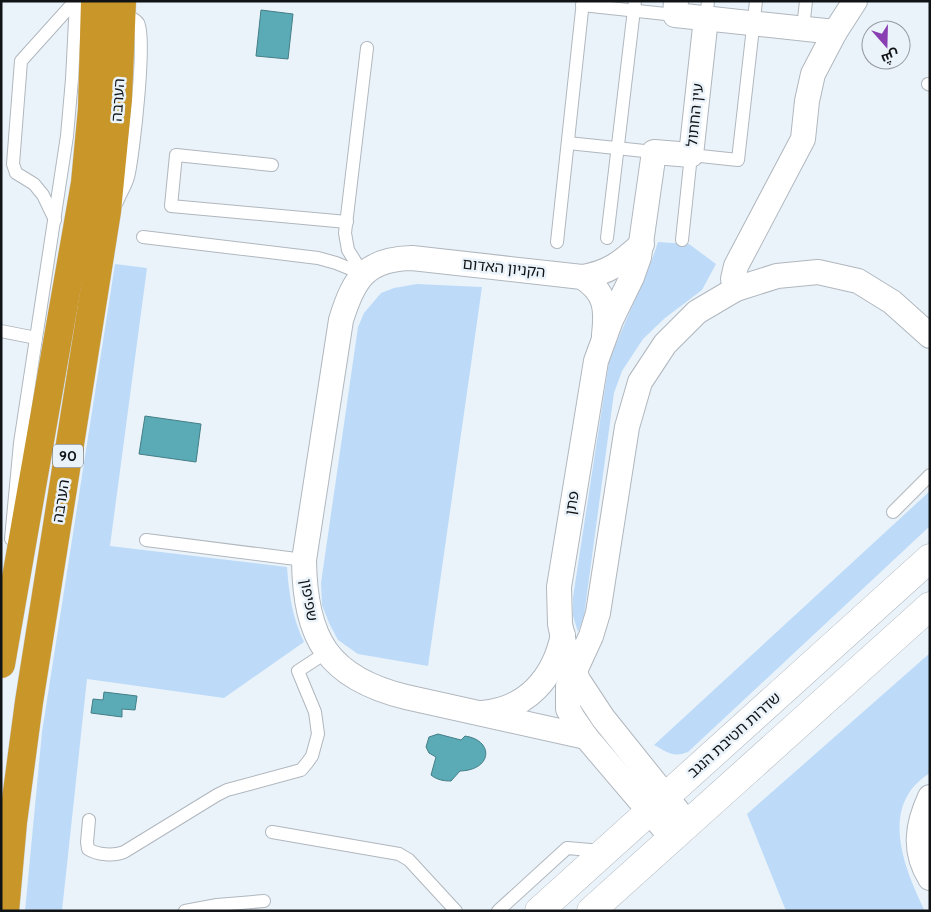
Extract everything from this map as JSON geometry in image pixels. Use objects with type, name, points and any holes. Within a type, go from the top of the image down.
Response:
[{"type":"highway","name":"הערבה","points":[[1,664],[85,183],[92,109],[95,1]]},
{"type":"highway","name":"הערבה","points":[[5,911],[13,822],[29,702],[104,229],[118,99],[121,7]]},
{"type":"main road","name":"שדרות חטיבת הנגב","points":[[539,911],[930,558]]},
{"type":"main road","points":[[592,911],[930,606]]},
{"type":"street","points":[[736,289],[733,279],[736,266],[803,139],[807,102],[813,74],[835,32],[855,1]]},
{"type":"street","points":[[676,8],[754,12],[803,28],[835,32]]},
{"type":"street","name":"עין החתול","points":[[654,152],[691,156],[707,10]]},
{"type":"street","points":[[604,335],[634,271],[642,244],[654,152]]},
{"type":"street","points":[[582,277],[593,276],[611,269],[642,244]]},
{"type":"street","name":"הקניון האדום","points":[[362,274],[383,262],[412,258],[582,277]]},
{"type":"street","points":[[574,671],[591,636],[598,613],[626,427],[640,382],[665,344],[697,312],[736,289],[777,276],[818,272],[858,281],[892,302],[930,336]]},
{"type":"street","name":"שפיפון","points":[[362,274],[349,294],[341,320],[304,560],[304,587],[308,612],[315,633],[327,652],[342,668],[360,681],[381,691],[586,737]]},
{"type":"street","points":[[582,277],[591,283],[601,296],[605,311],[604,335]]},
{"type":"street","name":"פתן","points":[[604,335],[592,381],[562,569],[559,606],[563,635],[574,671],[589,699],[657,804]]},
{"type":"street","points":[[478,713],[492,712],[508,707],[534,691],[553,668],[563,635]]},
{"type":"street","name":"פתן","points":[[574,671],[567,692],[568,709],[573,718],[586,737],[657,804],[680,831]]},
{"type":"street","points":[[930,797],[923,812],[918,833],[920,853],[930,878]]},
{"type":"lane","points":[[55,220],[43,194],[34,184],[16,173],[13,164],[21,61],[76,1]]},
{"type":"lane","points":[[10,614],[14,488],[70,114],[76,1]]},
{"type":"lane","points":[[803,28],[806,1]]},
{"type":"lane","points":[[557,242],[583,3],[676,8]]},
{"type":"lane","points":[[607,238],[634,6]]},
{"type":"lane","points":[[682,240],[691,156],[738,160],[754,12]]},
{"type":"lane","points":[[362,274],[348,250],[346,242],[367,48]]},
{"type":"lane","points":[[568,143],[654,152]]},
{"type":"lane","points":[[272,165],[176,155],[171,206],[347,222]]},
{"type":"lane","points":[[143,236],[318,258],[362,274]]},
{"type":"lane","points":[[1,331],[36,338]]},
{"type":"lane","points":[[893,512],[930,475]]},
{"type":"lane","points":[[146,540],[304,560]]},
{"type":"lane","points":[[89,820],[88,848],[92,851],[117,854],[124,852],[227,790],[301,770],[312,756],[318,734],[315,712],[298,670],[327,652]]},
{"type":"lane","points":[[272,832],[399,854],[409,860],[456,911]]},
{"type":"lane","points":[[498,911],[567,848],[605,852]]},
{"type":"lane","points":[[185,911],[218,905],[264,902]]},
{"type":"shaded area","points":[[261,10],[293,14],[288,59],[256,56]]},
{"type":"shaded area","points":[[658,242],[689,244],[716,264],[702,290],[665,318],[643,339],[622,371],[614,393],[584,616],[578,632],[573,616],[573,597],[609,362]]},
{"type":"shaded area","points":[[115,264],[147,268],[110,546],[287,567],[292,605],[304,642],[224,698],[87,679],[62,911],[25,911],[42,732]]},
{"type":"shaded area","points":[[417,284],[482,287],[428,666],[358,654],[338,640],[322,605],[321,583],[358,327],[364,313],[381,293],[394,288]]},
{"type":"shaded area","points":[[145,416],[201,424],[196,462],[139,454]]},
{"type":"shaded area","points":[[930,491],[930,526],[688,752],[674,754],[654,745]]},
{"type":"shaded area","points":[[930,653],[930,773],[914,786],[904,802],[900,819],[900,838],[904,857],[925,911],[786,911],[747,814]]},
{"type":"shaded area","points":[[104,692],[137,696],[135,710],[122,709],[122,717],[91,713],[93,699],[103,700]]},
{"type":"shaded area","points":[[438,734],[461,740],[465,736],[481,743],[486,755],[484,761],[479,766],[460,771],[451,781],[433,777],[431,775],[436,757],[429,753],[426,747],[429,737]]}]
